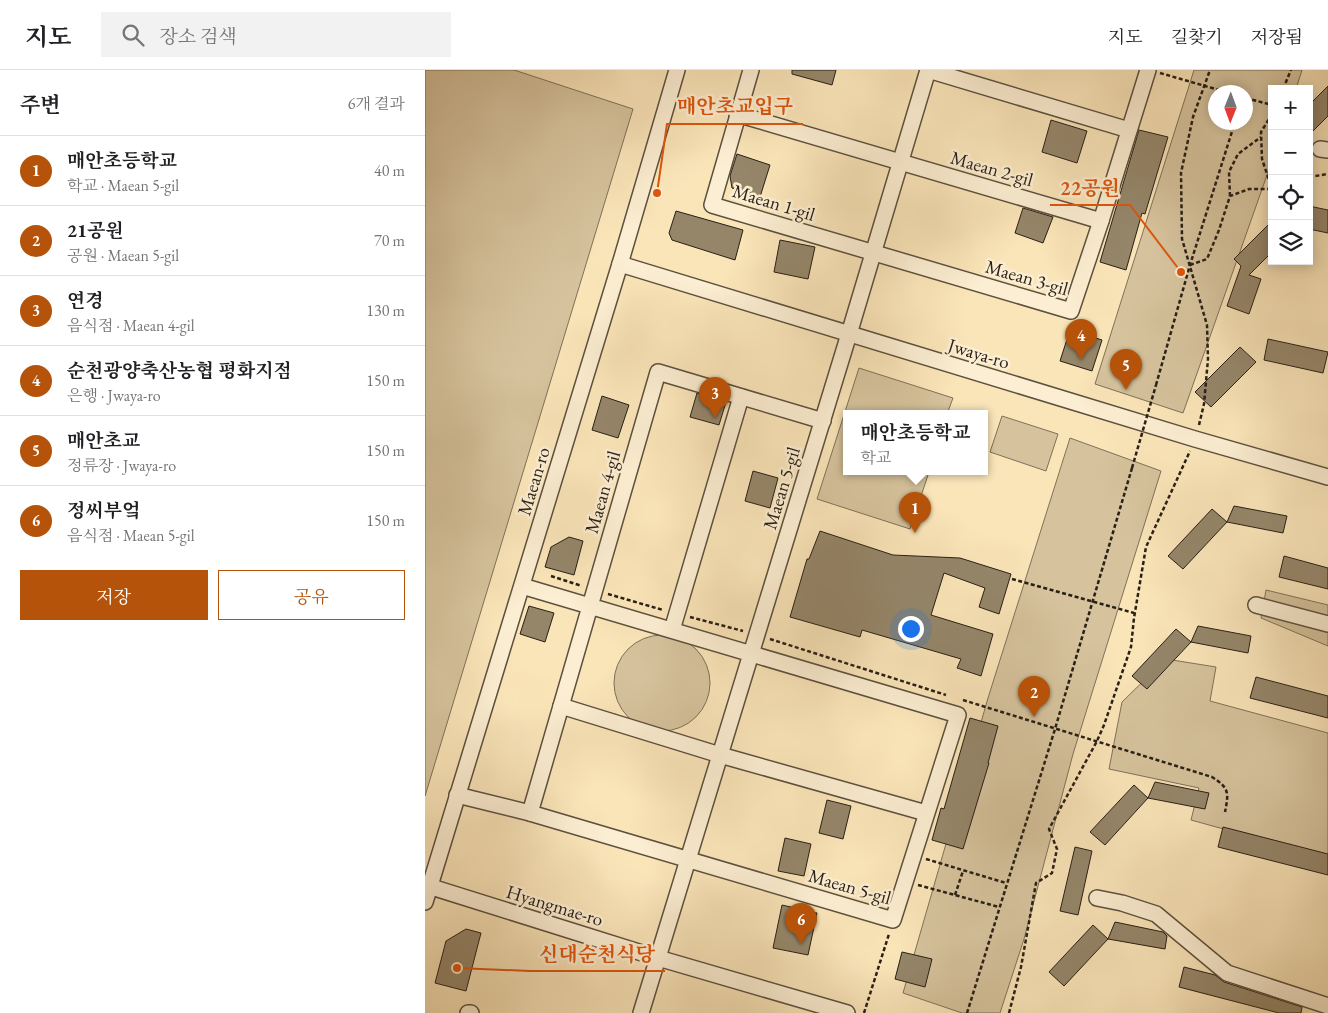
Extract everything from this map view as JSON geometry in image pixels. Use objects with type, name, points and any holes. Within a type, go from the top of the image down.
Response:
[{"type":"street","name":"Maean-ro","points":[[425,902],[427,886],[522,586],[677,70]]},
{"type":"street","name":"Maean 1-gil","points":[[751,70],[712,205],[873,253]]},
{"type":"street","points":[[849,334],[928,70],[1129,130]]},
{"type":"street","name":"Maean 3-gil","points":[[873,253],[1071,311],[1148,70]]},
{"type":"street","name":"Maean 2-gil","points":[[737,114],[1101,221]]},
{"type":"street","name":"Jwaya-ro","points":[[619,264],[1328,477]]},
{"type":"street","name":"Maean 5-gil","points":[[641,1013],[849,334]]},
{"type":"street","name":"Maean 4-gil","points":[[530,813],[658,372],[823,420]]},
{"type":"street","points":[[672,630],[741,397]]},
{"type":"street","points":[[522,586],[751,653]]},
{"type":"street","points":[[1256,605],[1328,624]]},
{"type":"street","name":"Maean 5-gil","points":[[688,859],[893,920],[958,715],[751,653]]},
{"type":"street","points":[[561,706],[720,755],[926,813]]},
{"type":"street","points":[[457,795],[530,813],[688,859]]},
{"type":"street","name":"Hyangmae-ro","points":[[427,886],[658,958],[847,1013]]},
{"type":"street","points":[[1097,898],[1122,903],[1156,914],[1227,973],[1328,1006]]},
{"type":"path","points":[[1152,70],[1208,88]]},
{"type":"path","points":[[1009,1013],[1021,967],[1036,883],[1052,873],[1057,850],[1049,829],[1104,725],[1131,647],[1146,547],[1195,438],[1205,404],[1208,359],[1207,325],[1182,239],[1181,173],[1193,118],[1210,70]]},
{"type":"path","points":[[1285,85],[1291,70]]},
{"type":"path","points":[[1253,100],[1268,104]]},
{"type":"path","points":[[1268,121],[1261,132],[1262,159],[1268,177]]},
{"type":"path","points":[[967,1013],[1055,729],[1190,265],[1232,130]]},
{"type":"path","points":[[1190,265],[1207,259],[1230,196],[1229,172],[1238,154],[1261,137]]},
{"type":"path","points":[[1313,176],[1328,174]]},
{"type":"path","points":[[1230,196],[1249,189],[1268,189]]},
{"type":"path","points":[[1012,579],[1135,614]]},
{"type":"path","points":[[913,854],[1006,883]]},
{"type":"path","points":[[955,895],[963,870]]},
{"type":"path","points":[[905,882],[999,907]]},
{"type":"path","points":[[864,1013],[893,920]]},
{"type":"shaded area","points":[[425,70],[514,70],[633,109],[425,796]]},
{"type":"shaded area","points":[[1194,70],[1302,70],[1297,85],[1268,85],[1268,172],[1183,413],[1095,384]]},
{"type":"shaded area","points":[[859,368],[953,398],[948,410],[846,410]]},
{"type":"shaded area","points":[[1002,416],[1058,434],[1046,471],[990,452]]},
{"type":"shaded area","points":[[843,418],[843,475],[928,475],[910,529],[817,499]]},
{"type":"shaded area","points":[[1070,438],[1161,471],[1073,754],[1024,939],[1000,1013],[962,1013],[903,993],[988,698]]},
{"type":"shaded area","points":[[1266,590],[1328,605],[1328,646],[1261,618]]},
{"type":"shaded area","points":[[662,635],[680,639],[696,649],[706,665],[710,683],[706,701],[696,717],[680,727],[662,731],[644,727],[628,717],[618,701],[614,683],[618,665],[628,649],[644,639]]},
{"type":"shaded area","points":[[1166,659],[1216,667],[1210,701],[1328,733],[1328,858],[1191,820],[1199,788],[1109,769],[1122,702]]},
{"type":"building","points":[[792,70],[836,70],[832,85],[792,74]]},
{"type":"building","points":[[1328,86],[1328,116],[1313,131],[1313,130],[1313,101]]},
{"type":"building","points":[[1051,120],[1087,131],[1077,163],[1042,152]]},
{"type":"building","points":[[1139,130],[1168,137],[1145,214],[1142,213],[1126,270],[1100,262]]},
{"type":"building","points":[[737,154],[770,165],[760,197],[732,188],[730,176]]},
{"type":"building","points":[[1313,207],[1328,210],[1328,233],[1313,230]]},
{"type":"building","points":[[1023,208],[1053,217],[1043,243],[1015,233]]},
{"type":"building","points":[[676,211],[743,230],[735,260],[672,240],[669,233]]},
{"type":"building","points":[[1268,225],[1268,256],[1249,275],[1261,279],[1249,314],[1227,306],[1241,266],[1234,259]]},
{"type":"building","points":[[780,240],[815,247],[808,279],[774,272]]},
{"type":"building","points":[[1070,330],[1102,340],[1092,371],[1060,361]]},
{"type":"building","points":[[1268,339],[1328,352],[1323,373],[1264,360]]},
{"type":"building","points":[[1240,347],[1256,362],[1211,407],[1195,392]]},
{"type":"building","points":[[697,393],[726,402],[719,425],[690,417]]},
{"type":"building","points":[[602,396],[629,405],[618,438],[592,430]]},
{"type":"building","points":[[753,471],[778,478],[770,508],[745,501]]},
{"type":"building","points":[[1234,506],[1287,516],[1283,533],[1227,522]]},
{"type":"building","points":[[1212,509],[1227,522],[1183,569],[1168,556]]},
{"type":"building","points":[[820,531],[893,555],[960,558],[1011,574],[999,614],[979,607],[985,588],[944,573],[931,615],[993,634],[981,676],[957,668],[961,659],[862,630],[860,637],[790,617],[807,559],[809,559]]},
{"type":"building","points":[[569,537],[583,541],[574,575],[545,567],[551,547]]},
{"type":"building","points":[[1284,556],[1328,568],[1328,589],[1279,577]]},
{"type":"building","points":[[529,606],[554,613],[545,642],[520,634]]},
{"type":"building","points":[[1198,626],[1251,636],[1248,653],[1191,642]]},
{"type":"building","points":[[1176,629],[1191,642],[1147,689],[1132,676]]},
{"type":"building","points":[[1256,677],[1328,696],[1328,718],[1250,698]]},
{"type":"building","points":[[970,718],[998,726],[963,849],[932,840],[941,808],[944,809]]},
{"type":"building","points":[[1155,782],[1209,793],[1205,809],[1148,798]]},
{"type":"building","points":[[1134,785],[1148,798],[1105,845],[1090,832]]},
{"type":"building","points":[[827,800],[851,806],[843,839],[819,833]]},
{"type":"building","points":[[1223,827],[1328,854],[1328,875],[1218,847]]},
{"type":"building","points":[[785,838],[811,844],[804,876],[778,871]]},
{"type":"building","points":[[1075,847],[1092,851],[1078,915],[1060,911]]},
{"type":"building","points":[[782,905],[817,913],[808,955],[773,948]]},
{"type":"building","points":[[1115,922],[1163,932],[1167,936],[1165,949],[1108,939]]},
{"type":"building","points":[[1093,925],[1108,939],[1064,986],[1049,972]]},
{"type":"building","points":[[466,929],[481,933],[466,991],[435,983],[446,941]]},
{"type":"building","points":[[902,952],[932,959],[925,987],[895,979]]},
{"type":"building","points":[[1184,967],[1215,975],[1224,982],[1302,1007],[1301,1013],[1279,1013],[1179,987]]},
{"type":"place","name":"매안초교입구","points":[[657,193]]},
{"type":"place","name":"22공원","points":[[1181,272]]},
{"type":"place","name":"순천광양축산농협 평화지점","points":[[1081,360]]},
{"type":"place","name":"매안초교","points":[[1126,390]]},
{"type":"place","name":"연경","points":[[715,418]]},
{"type":"place","name":"매안초등학교","points":[[915,533]]},
{"type":"place","name":"21공원","points":[[1034,717]]},
{"type":"place","name":"정씨부엌","points":[[801,944]]},
{"type":"place","name":"신대순천식당","points":[[457,968]]}]
